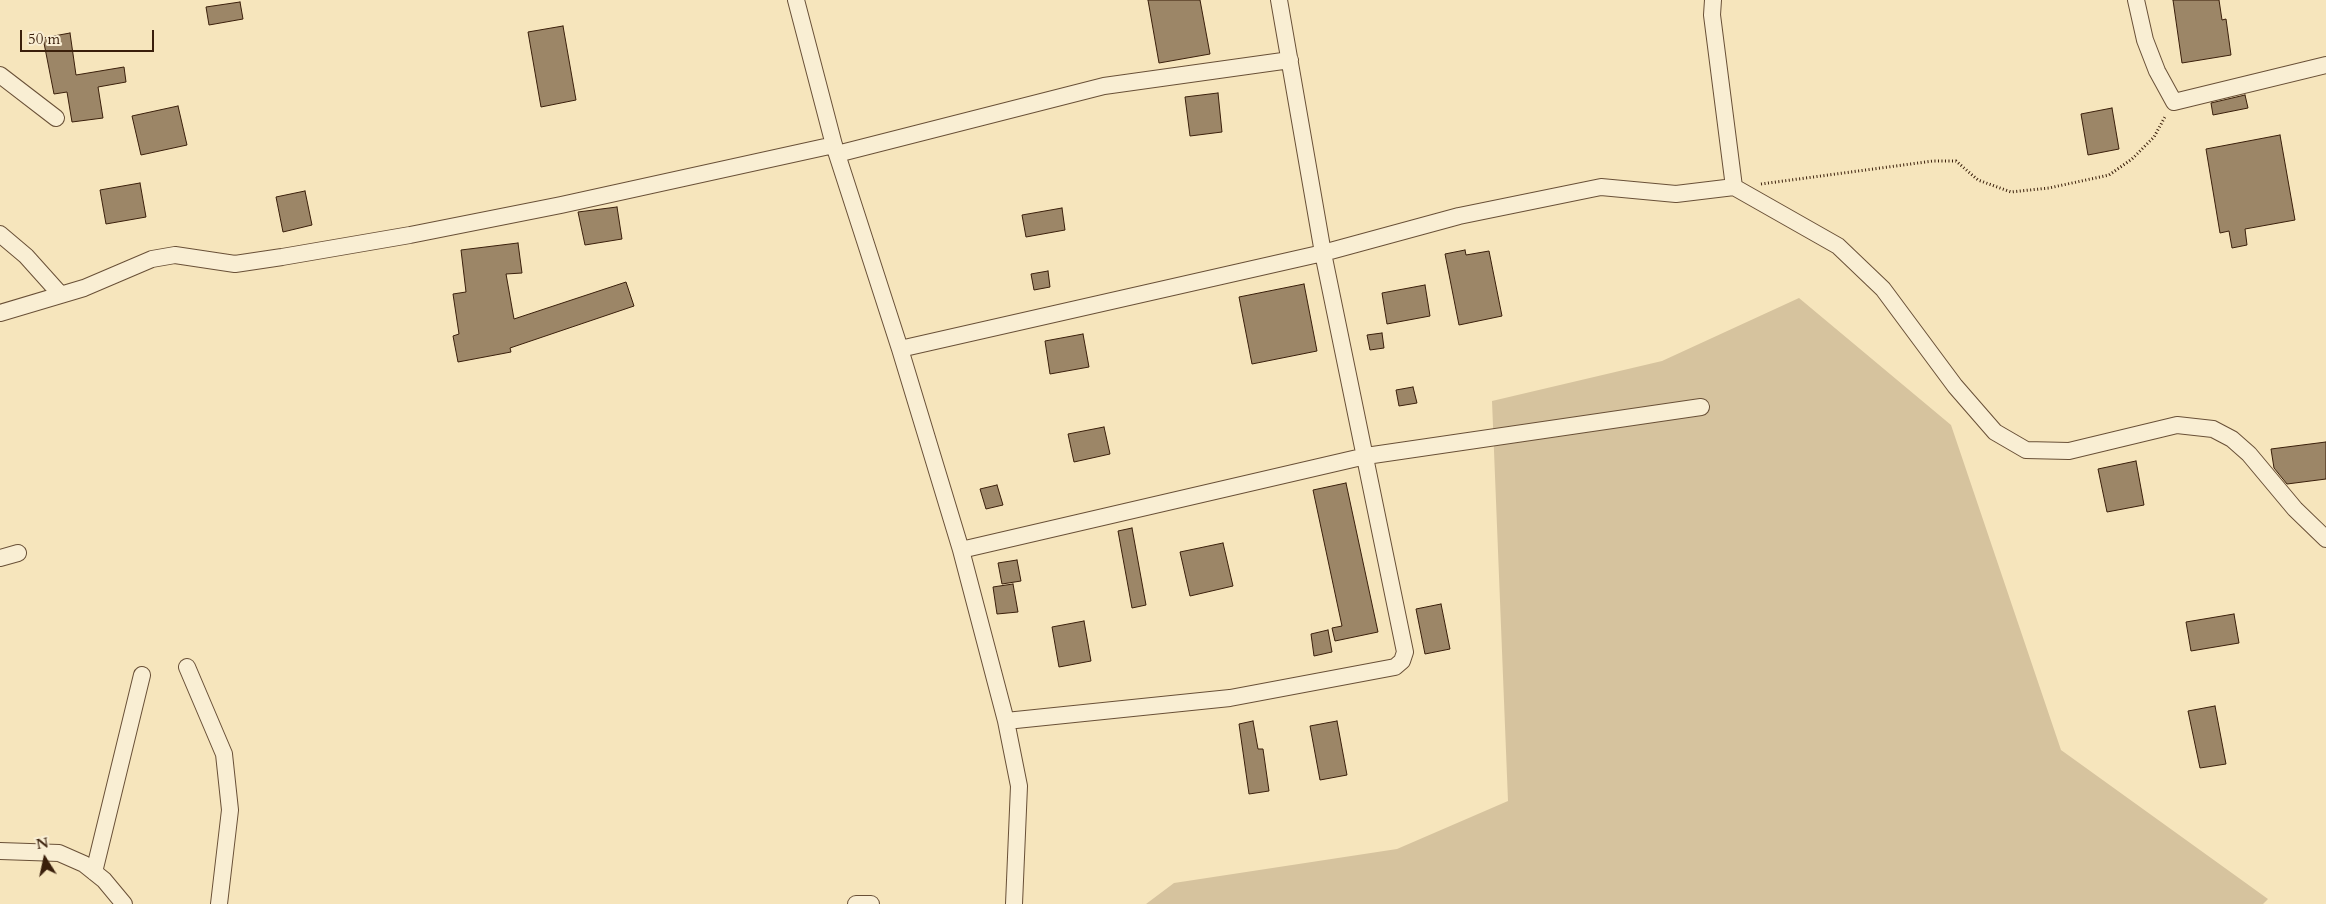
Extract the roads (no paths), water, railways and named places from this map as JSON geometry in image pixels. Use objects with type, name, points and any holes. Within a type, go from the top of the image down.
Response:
[{"type":"street","points":[[796,0],[835,149],[900,349],[961,550],[1006,721],[1019,786],[1014,904]]},
{"type":"street","points":[[1006,721],[1230,698],[1395,667],[1402,661],[1405,652],[1323,253],[1280,0]]},
{"type":"street","points":[[1713,0],[1712,15],[1734,187]]},
{"type":"street","points":[[2136,0],[2145,40],[2157,71],[2174,102],[2326,65]]},
{"type":"street","points":[[0,313],[84,288],[152,259],[175,255],[235,264],[291,256],[542,209],[835,149],[1104,86],[1290,60]]},
{"type":"street","points":[[0,75],[56,118]]},
{"type":"street","points":[[900,349],[1323,253],[1460,216],[1601,187],[1676,194],[1734,187],[1838,246],[1883,289],[1955,386],[1995,432],[2026,450],[2069,452],[2176,425],[2213,428],[2232,439],[2249,454],[2295,509],[2326,539]]},
{"type":"street","points":[[0,234],[26,256],[61,295]]},
{"type":"street","points":[[961,550],[1366,456],[1701,407]]},
{"type":"street","points":[[0,558],[18,553]]},
{"type":"street","points":[[187,667],[224,754],[230,810],[219,904]]},
{"type":"street","points":[[94,872],[142,675]]},
{"type":"street","points":[[0,851],[59,853],[84,864],[104,880],[124,904]]},
{"type":"street","points":[[856,904],[871,904]]}]
